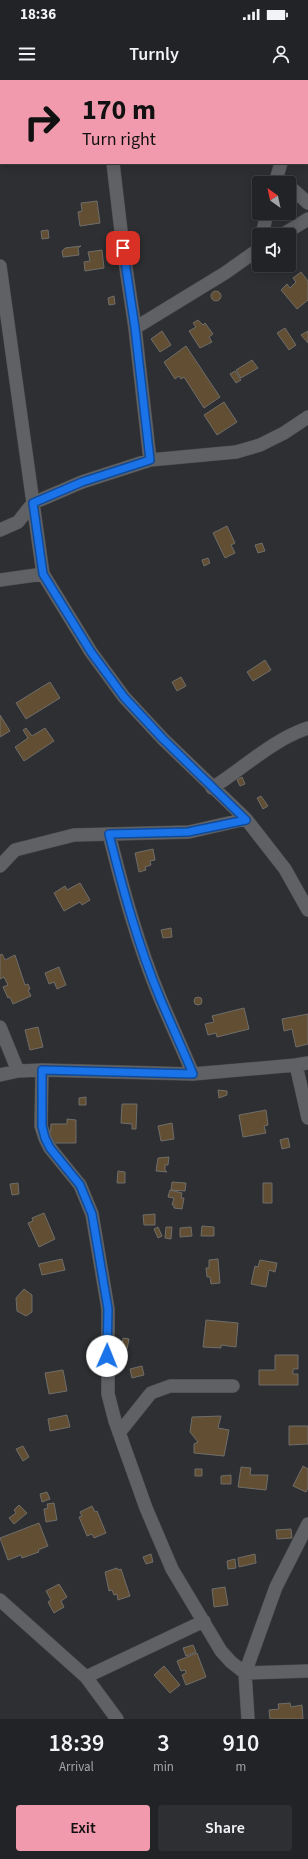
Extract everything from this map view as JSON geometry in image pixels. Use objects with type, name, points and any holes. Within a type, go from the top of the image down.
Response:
[{"type":"street","points":[[113,164],[123,248],[135,328],[150,460]]},
{"type":"street","points":[[277,176],[280,166]]},
{"type":"street","points":[[280,166],[284,176]]},
{"type":"street","points":[[296,192],[308,203]]},
{"type":"street","points":[[294,228],[308,220]]},
{"type":"street","points":[[135,328],[225,273],[252,252]]},
{"type":"street","points":[[0,266],[43,574],[91,652],[124,697],[212,788],[246,820],[285,869],[308,910]]},
{"type":"street","points":[[0,530],[18,522],[33,503],[82,482],[150,460],[236,452],[260,445],[278,436],[308,417]]},
{"type":"street","points":[[0,580],[43,574]]},
{"type":"street","points":[[212,788],[277,743],[293,733],[308,728]]},
{"type":"street","points":[[0,866],[15,850],[74,835],[91,833],[188,832],[246,820]]},
{"type":"street","points":[[109,834],[125,897],[140,943],[160,998],[193,1074]]},
{"type":"street","points":[[0,1027],[18,1071]]},
{"type":"street","points":[[0,1075],[18,1071],[42,1070],[193,1074],[302,1064],[308,1118]]},
{"type":"street","points":[[42,1070],[42,1126],[45,1138],[50,1148],[80,1185],[92,1214],[108,1309],[108,1394],[119,1433],[146,1508],[172,1569],[221,1651],[231,1662],[245,1673],[308,1671]]},
{"type":"street","points":[[119,1433],[151,1393],[170,1386],[233,1386]]},
{"type":"street","points":[[248,1719],[245,1673],[276,1587],[308,1524]]},
{"type":"street","points":[[0,1600],[86,1677],[117,1719]]},
{"type":"street","points":[[86,1677],[204,1621]]},
{"type":"building","points":[[97,201],[100,223],[80,226],[78,212],[82,211],[81,203]]},
{"type":"building","points":[[48,230],[49,238],[42,239],[41,231]]},
{"type":"building","points":[[81,246],[78,248],[79,255],[63,257],[62,251],[65,248]]},
{"type":"building","points":[[102,250],[104,268],[85,271],[84,262],[90,261],[88,252]]},
{"type":"building","points":[[301,272],[308,281],[308,300],[297,309],[281,290],[287,284],[290,288],[296,282],[293,278]]},
{"type":"building","points":[[216,291],[221,296],[216,301],[211,296]]},
{"type":"building","points":[[114,296],[115,304],[109,305],[108,298]]},
{"type":"building","points":[[198,320],[203,325],[205,323],[213,334],[209,337],[212,342],[200,348],[189,331],[196,327],[193,323]]},
{"type":"building","points":[[285,328],[296,345],[289,350],[277,333]]},
{"type":"building","points":[[162,331],[171,345],[160,352],[151,339]]},
{"type":"building","points":[[308,331],[308,343],[301,335]]},
{"type":"building","points":[[186,346],[220,397],[204,408],[184,377],[181,379],[179,376],[175,379],[164,362]]},
{"type":"building","points":[[252,360],[258,368],[241,378],[236,370]]},
{"type":"building","points":[[235,371],[241,380],[236,383],[230,374]]},
{"type":"building","points":[[224,402],[237,422],[217,435],[204,415]]},
{"type":"building","points":[[227,526],[235,543],[231,545],[235,553],[225,558],[213,533]]},
{"type":"building","points":[[262,543],[265,551],[258,553],[255,545]]},
{"type":"building","points":[[208,558],[210,563],[204,566],[202,560]]},
{"type":"building","points":[[265,660],[271,670],[253,681],[247,672]]},
{"type":"building","points":[[181,677],[186,686],[177,691],[172,682]]},
{"type":"building","points":[[50,682],[60,698],[26,719],[16,703]]},
{"type":"building","points":[[0,715],[10,731],[0,737]]},
{"type":"building","points":[[26,728],[32,736],[45,728],[54,741],[24,761],[15,747],[28,738],[23,730]]},
{"type":"building","points":[[242,777],[245,784],[240,786],[237,780]]},
{"type":"building","points":[[261,796],[268,806],[263,809],[257,798]]},
{"type":"building","points":[[153,849],[155,860],[150,861],[151,865],[145,867],[146,870],[139,872],[135,853]]},
{"type":"building","points":[[80,883],[90,900],[82,905],[80,902],[64,911],[54,893],[65,886],[67,890]]},
{"type":"building","points":[[171,928],[172,937],[163,938],[161,930]]},
{"type":"building","points":[[2,954],[5,960],[15,955],[25,985],[28,984],[30,989],[28,990],[31,996],[13,1004],[10,997],[8,998],[3,987],[8,985],[4,977],[0,979],[0,955]]},
{"type":"building","points":[[59,967],[66,985],[57,989],[54,982],[49,984],[45,973]]},
{"type":"building","points":[[196,997],[200,997],[202,1001],[200,1005],[196,1005],[194,1003],[194,999]]},
{"type":"building","points":[[244,1008],[249,1029],[217,1037],[216,1033],[208,1035],[205,1024],[214,1022],[212,1016]]},
{"type":"building","points":[[308,1014],[308,1044],[296,1047],[292,1029],[284,1031],[282,1019]]},
{"type":"building","points":[[38,1027],[43,1047],[30,1050],[25,1030]]},
{"type":"building","points":[[218,1090],[227,1091],[227,1095],[219,1098]]},
{"type":"building","points":[[86,1097],[86,1105],[79,1105],[79,1098]]},
{"type":"building","points":[[122,1104],[137,1104],[136,1129],[132,1129],[132,1124],[121,1123]]},
{"type":"building","points":[[266,1110],[268,1125],[264,1126],[266,1133],[243,1137],[239,1115]]},
{"type":"building","points":[[67,1119],[76,1120],[76,1143],[50,1143],[51,1124],[67,1124]]},
{"type":"building","points":[[172,1123],[174,1139],[161,1141],[158,1126]]},
{"type":"building","points":[[288,1138],[290,1147],[282,1149],[280,1140]]},
{"type":"building","points":[[169,1157],[168,1165],[165,1165],[165,1170],[167,1172],[156,1171],[158,1158]]},
{"type":"building","points":[[118,1171],[125,1172],[125,1183],[117,1183]]},
{"type":"building","points":[[172,1182],[186,1183],[185,1191],[171,1190]]},
{"type":"building","points":[[18,1183],[19,1194],[12,1195],[10,1184]]},
{"type":"building","points":[[263,1183],[272,1183],[272,1203],[263,1203]]},
{"type":"building","points":[[170,1190],[182,1193],[181,1198],[184,1198],[182,1209],[174,1208],[174,1205],[172,1205],[174,1198],[168,1197]]},
{"type":"building","points":[[44,1213],[55,1239],[39,1247],[28,1223],[33,1221],[32,1218]]},
{"type":"building","points":[[155,1214],[155,1225],[144,1225],[143,1215]]},
{"type":"building","points":[[202,1226],[214,1227],[214,1236],[201,1236]]},
{"type":"building","points":[[158,1227],[162,1236],[158,1238],[154,1229]]},
{"type":"building","points":[[166,1227],[172,1227],[171,1239],[165,1238]]},
{"type":"building","points":[[191,1227],[192,1236],[180,1237],[180,1228]]},
{"type":"building","points":[[62,1259],[65,1270],[42,1275],[39,1264]]},
{"type":"building","points":[[218,1259],[220,1283],[211,1284],[210,1277],[207,1277],[206,1268],[209,1268],[209,1260]]},
{"type":"building","points":[[260,1260],[277,1263],[275,1272],[269,1270],[266,1287],[251,1284],[255,1266],[258,1267]]},
{"type":"building","points":[[24,1289],[32,1295],[32,1312],[26,1316],[17,1311],[16,1298]]},
{"type":"building","points":[[206,1320],[238,1323],[236,1347],[221,1345],[221,1348],[203,1347]]},
{"type":"building","points":[[123,1338],[129,1339],[127,1349],[121,1348]]},
{"type":"building","points":[[275,1355],[298,1355],[298,1369],[293,1369],[293,1374],[298,1374],[298,1385],[259,1385],[259,1370],[275,1370]]},
{"type":"building","points":[[142,1366],[144,1375],[132,1378],[130,1369]]},
{"type":"building","points":[[63,1370],[67,1391],[49,1394],[45,1373]]},
{"type":"building","points":[[67,1415],[70,1427],[50,1431],[48,1419]]},
{"type":"building","points":[[221,1416],[218,1428],[229,1430],[224,1456],[194,1453],[194,1444],[198,1442],[190,1432],[192,1417]]},
{"type":"building","points":[[289,1426],[308,1426],[308,1444],[289,1445]]},
{"type":"building","points":[[23,1446],[29,1457],[23,1461],[16,1449]]},
{"type":"building","points":[[303,1466],[308,1469],[308,1488],[306,1492],[293,1486]]},
{"type":"building","points":[[241,1467],[251,1468],[250,1475],[268,1475],[266,1490],[238,1487]]},
{"type":"building","points":[[195,1469],[202,1469],[202,1476],[195,1476]]},
{"type":"building","points":[[231,1475],[231,1484],[221,1484],[221,1476]]},
{"type":"building","points":[[47,1492],[50,1499],[42,1502],[40,1494]]},
{"type":"building","points":[[54,1503],[57,1520],[46,1522],[44,1509],[48,1508],[47,1504]]},
{"type":"building","points":[[19,1505],[27,1513],[14,1524],[9,1518],[16,1513],[14,1510]]},
{"type":"building","points":[[92,1506],[95,1512],[97,1511],[106,1533],[94,1538],[92,1534],[87,1536],[79,1517],[82,1516],[80,1512]]},
{"type":"building","points":[[39,1523],[48,1546],[38,1550],[39,1552],[22,1558],[21,1555],[8,1560],[0,1538]]},
{"type":"building","points":[[291,1529],[292,1538],[277,1539],[276,1530]]},
{"type":"building","points":[[151,1554],[153,1562],[146,1564],[143,1557]]},
{"type":"building","points":[[255,1554],[256,1563],[239,1567],[238,1558]]},
{"type":"building","points":[[235,1559],[236,1568],[228,1569],[227,1561]]},
{"type":"building","points":[[117,1568],[118,1570],[121,1569],[130,1596],[118,1600],[117,1594],[114,1595],[112,1590],[109,1591],[105,1572]]},
{"type":"building","points":[[59,1584],[67,1597],[61,1601],[64,1607],[54,1613],[48,1602],[51,1600],[46,1591]]},
{"type":"building","points":[[225,1587],[228,1605],[214,1607],[212,1589]]},
{"type":"building","points":[[193,1645],[196,1652],[186,1656],[183,1648]]},
{"type":"building","points":[[197,1653],[206,1677],[186,1685],[182,1675],[186,1673],[185,1670],[181,1671],[177,1661]]},
{"type":"building","points":[[164,1666],[180,1685],[170,1693],[154,1675]]},
{"type":"building","points":[[290,1703],[291,1707],[302,1705],[303,1719],[270,1719],[269,1710],[279,1709],[278,1704]]},
{"type":"route","points":[[107,1356],[108,1309],[92,1214],[80,1185],[50,1148],[45,1138],[42,1126],[42,1070],[193,1074],[160,998],[140,943],[125,897],[109,834],[188,832],[246,820],[163,739],[124,697],[91,652],[43,574],[33,503],[82,482],[150,460],[135,328],[123,248]]}]
